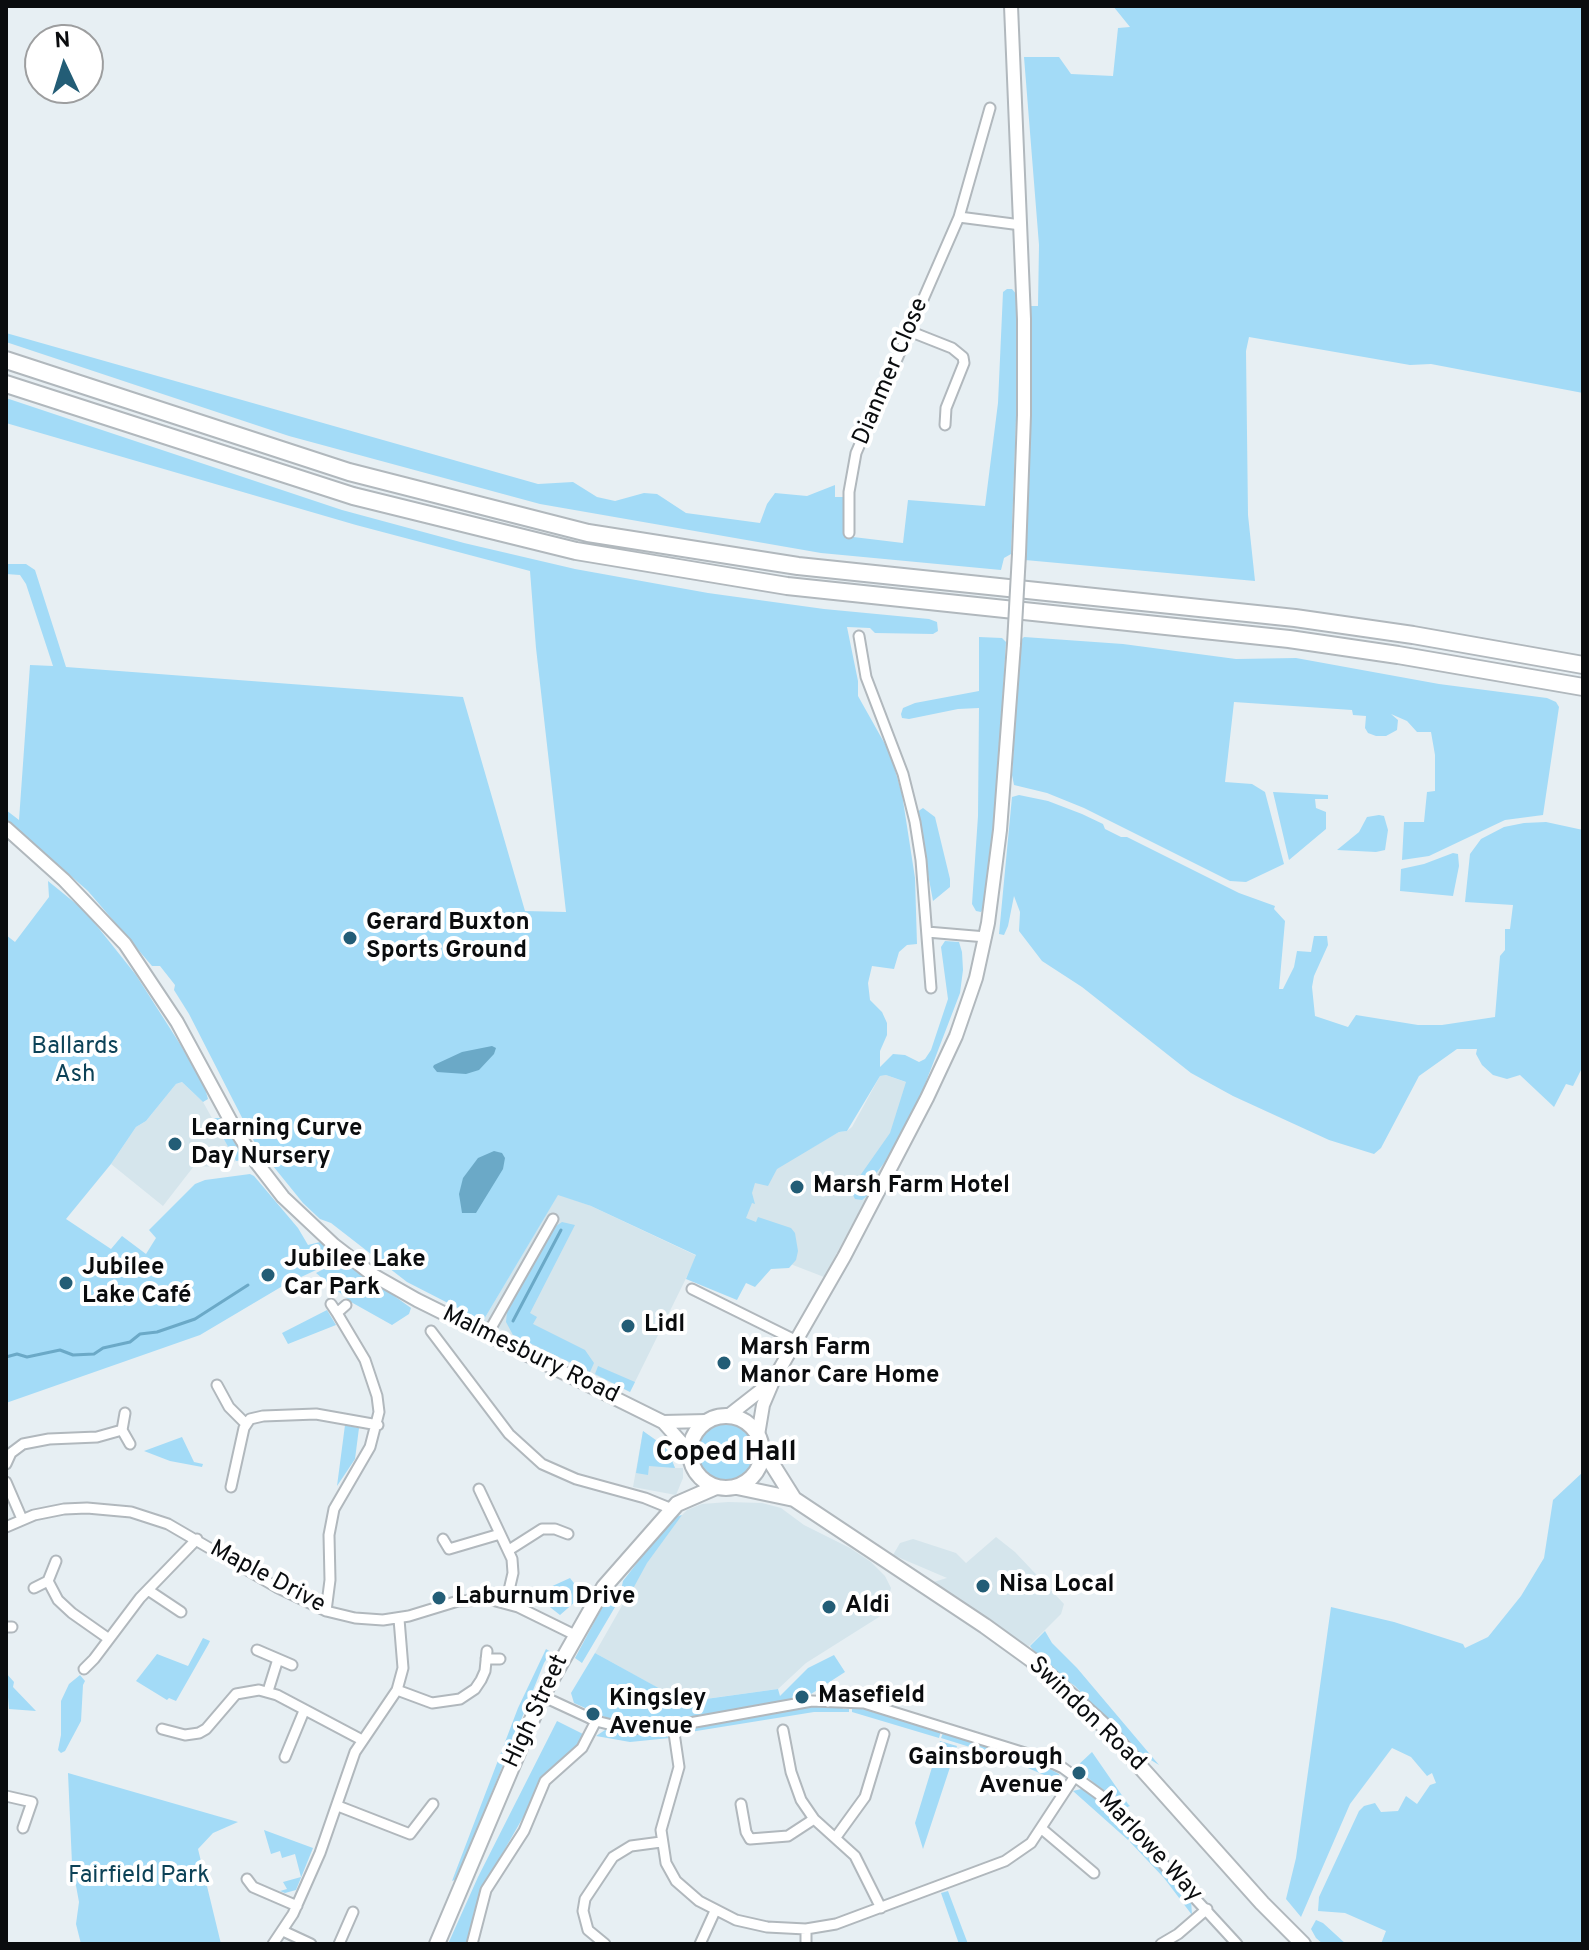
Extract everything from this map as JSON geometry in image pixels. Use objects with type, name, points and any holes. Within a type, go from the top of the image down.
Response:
[{"type":"highway","points":[[6,360],[349,472],[588,533],[877,576],[1295,618],[1583,665]]},
{"type":"highway","points":[[6,384],[353,496],[576,551],[787,586],[1289,639],[1583,687]]},
{"type":"main road","points":[[728,1416],[745,1422],[760,1442],[761,1460],[748,1481],[737,1487],[716,1487],[701,1479],[691,1458],[694,1434],[707,1421],[728,1416]]},
{"type":"main road","name":"Swindon Road","points":[[760,1442],[794,1499]]},
{"type":"main road","name":"High Street","points":[[437,1944],[542,1696],[604,1587],[675,1506],[691,1458]]},
{"type":"main road","name":"High Street","points":[[675,1506],[716,1487]]},
{"type":"main road","name":"Swindon Road","points":[[737,1487],[794,1499],[985,1626],[1055,1679],[1102,1724],[1262,1903],[1303,1944]]},
{"type":"street","points":[[760,1442],[763,1405],[774,1379],[890,1169],[947,1057],[968,1003],[986,937],[1003,805],[1019,554],[1024,415],[1021,225],[1011,6]]},
{"type":"street","name":"Dianmer Close","points":[[849,533],[849,492],[856,453],[959,217],[990,108]]},
{"type":"street","points":[[959,217],[1021,225]]},
{"type":"street","points":[[909,331],[952,348],[963,357],[964,363],[946,408],[945,425]]},
{"type":"street","points":[[859,636],[866,677],[909,794],[920,851],[931,988]]},
{"type":"street","name":"Malmesbury Road","points":[[6,828],[74,889],[125,944],[177,1022],[256,1162],[283,1197],[320,1233],[381,1280],[663,1422]]},
{"type":"street","points":[[927,932],[986,937]]},
{"type":"street","points":[[487,1335],[553,1219]]},
{"type":"street","points":[[692,1289],[797,1341]]},
{"type":"street","points":[[326,1611],[330,1580],[329,1535],[334,1509],[370,1447],[378,1425],[377,1396],[371,1374],[360,1349],[331,1304]]},
{"type":"street","points":[[337,1313],[346,1305]]},
{"type":"street","points":[[431,1331],[509,1434],[542,1464],[576,1479],[675,1506]]},
{"type":"street","points":[[728,1416],[774,1379]]},
{"type":"street","points":[[217,1385],[229,1407],[246,1424]]},
{"type":"street","points":[[125,1413],[122,1430],[130,1444]]},
{"type":"street","points":[[246,1424],[263,1416],[316,1414],[378,1425]]},
{"type":"street","points":[[663,1422],[707,1421]]},
{"type":"street","points":[[663,1422],[691,1458]]},
{"type":"street","points":[[231,1487],[246,1424]]},
{"type":"street","points":[[6,1464],[11,1453],[23,1444],[49,1439],[97,1437],[122,1430]]},
{"type":"street","points":[[6,1482],[22,1519]]},
{"type":"street","points":[[479,1489],[509,1550],[513,1573],[506,1603]]},
{"type":"street","name":"Maple Drive","points":[[6,1527],[22,1519],[64,1509],[111,1509],[151,1518],[197,1539],[289,1594],[326,1611],[369,1620],[399,1619],[458,1601],[482,1600],[506,1603],[575,1635]]},
{"type":"street","points":[[509,1550],[542,1529],[555,1529],[568,1534]]},
{"type":"street","points":[[443,1539],[449,1549],[500,1534]]},
{"type":"street","points":[[84,1669],[148,1590],[197,1539]]},
{"type":"street","points":[[34,1588],[48,1581],[56,1561]]},
{"type":"street","points":[[48,1581],[63,1605],[109,1639]]},
{"type":"street","points":[[148,1590],[181,1612]]},
{"type":"street","points":[[273,1944],[297,1906],[320,1853],[349,1765],[362,1740],[397,1690],[403,1668],[399,1619]]},
{"type":"street","points":[[257,1650],[292,1665]]},
{"type":"street","points":[[397,1690],[432,1703],[460,1699],[475,1689],[485,1671],[486,1655],[500,1659]]},
{"type":"street","points":[[268,1691],[278,1659]]},
{"type":"street","points":[[162,1729],[185,1735],[199,1733],[236,1694],[254,1690],[268,1691],[362,1740]]},
{"type":"street","name":"Marlowe Way","points":[[542,1696],[596,1721],[628,1729],[673,1726],[812,1701],[864,1703],[1027,1753],[1075,1776],[1111,1805],[1237,1944]]},
{"type":"street","points":[[285,1757],[304,1711]]},
{"type":"street","points":[[472,1944],[486,1890],[524,1831],[545,1781],[582,1748],[596,1721]]},
{"type":"street","points":[[673,1726],[679,1767],[663,1819],[661,1842],[666,1863],[676,1881],[699,1901],[715,1911],[753,1925],[806,1929],[836,1924],[1005,1861],[1025,1849],[1042,1829],[1075,1776]]},
{"type":"street","points":[[783,1730],[797,1791],[814,1819],[836,1837],[861,1865],[881,1908]]},
{"type":"street","points":[[836,1837],[865,1797],[884,1734]]},
{"type":"street","points":[[6,1796],[32,1802],[23,1828]]},
{"type":"street","points":[[338,1806],[410,1834],[433,1804]]},
{"type":"street","points":[[741,1804],[750,1839],[788,1836],[814,1819]]},
{"type":"street","points":[[1042,1829],[1094,1873]]},
{"type":"street","points":[[605,1944],[588,1930],[583,1911],[585,1899],[613,1857],[621,1851],[631,1846],[661,1842]]},
{"type":"street","points":[[247,1879],[253,1887],[297,1906]]},
{"type":"street","points":[[1161,1944],[1207,1909]]},
{"type":"street","points":[[700,1944],[715,1911]]},
{"type":"street","points":[[339,1944],[353,1912]]},
{"type":"street","points":[[806,1929],[806,1944]]},
{"type":"street","points":[[283,1931],[311,1944]]},
{"type":"shaded area","points":[[492,1046],[496,1048],[494,1054],[479,1070],[466,1074],[437,1072],[433,1067],[462,1052]]},
{"type":"shaded area","points":[[886,1075],[918,1090],[919,1100],[824,1277],[762,1253],[741,1218],[755,1180],[852,1127],[880,1076]]},
{"type":"shaded area","name":"Learning Curve Day Nursery","points":[[182,1082],[203,1102],[236,1161],[218,1167],[194,1166],[163,1206],[111,1164],[136,1127],[146,1121],[176,1084]]},
{"type":"shaded area","points":[[494,1151],[502,1153],[505,1158],[503,1169],[476,1213],[462,1213],[459,1194],[463,1178],[478,1158]]},
{"type":"shaded area","points":[[558,1194],[591,1206],[697,1256],[630,1392],[483,1321]]},
{"type":"shaded area","points":[[643,1431],[667,1448],[675,1468],[683,1468],[683,1478],[676,1495],[633,1487]]},
{"type":"shaded area","points":[[762,1503],[781,1508],[804,1525],[871,1562],[885,1576],[891,1588],[886,1607],[879,1617],[806,1663],[778,1689],[683,1702],[595,1653],[648,1560],[672,1525],[687,1510],[702,1504]]},
{"type":"shaded area","points":[[996,1537],[1015,1552],[1064,1604],[1061,1614],[1029,1646],[1017,1642],[930,1583],[947,1578],[893,1555],[900,1543],[913,1539],[956,1553],[966,1563]]},
{"type":"green space","points":[[1113,6],[1583,6],[1583,393],[1431,364],[1410,365],[1249,337],[1246,351],[1248,515],[1255,581],[1025,560],[1029,306],[1038,306],[1039,245],[1024,57],[1059,57],[1071,74],[1113,76],[1118,28],[1130,27]]},
{"type":"green space","points":[[1012,289],[1017,295],[1017,394],[1011,554],[1004,558],[1001,570],[821,553],[540,504],[289,436],[6,342],[6,333],[538,484],[573,482],[597,497],[615,501],[644,493],[657,494],[686,513],[760,523],[775,493],[807,496],[835,485],[835,497],[843,497],[845,536],[903,543],[908,500],[985,506],[998,403],[1003,292]]},
{"type":"green space","points":[[6,398],[342,510],[464,543],[575,569],[708,593],[937,622],[938,631],[933,634],[875,633],[870,628],[847,627],[858,696],[890,753],[902,794],[915,878],[917,944],[907,945],[899,952],[894,969],[872,966],[868,983],[870,1000],[882,1012],[887,1023],[887,1035],[880,1051],[880,1067],[893,1054],[905,1055],[919,1062],[931,1050],[948,999],[941,947],[945,941],[959,942],[963,970],[960,993],[919,1100],[891,1154],[874,1176],[868,1195],[862,1200],[855,1199],[852,1193],[857,1180],[890,1133],[906,1082],[886,1075],[880,1076],[847,1131],[839,1132],[777,1169],[768,1186],[755,1183],[752,1193],[755,1204],[752,1203],[746,1218],[756,1222],[758,1217],[791,1228],[798,1251],[796,1260],[789,1268],[771,1269],[755,1287],[746,1283],[737,1300],[686,1279],[696,1255],[591,1206],[558,1195],[483,1321],[407,1282],[331,1223],[320,1219],[256,1145],[174,990],[175,985],[160,966],[152,966],[88,891],[6,819],[6,810],[19,820],[30,665],[53,666],[26,584],[20,575],[6,574],[6,564],[26,564],[35,570],[66,667],[463,697],[525,911],[566,912],[530,571],[356,525],[6,423]]},
{"type":"green space","points":[[979,637],[1002,638],[1006,642],[995,824],[981,912],[976,911],[972,904],[978,816],[979,708],[909,719],[902,718],[901,714],[903,708],[915,703],[979,691]]},
{"type":"green space","points":[[1024,637],[1123,644],[1236,659],[1296,658],[1439,684],[1547,698],[1559,707],[1543,815],[1505,820],[1429,856],[1402,860],[1404,822],[1424,822],[1427,792],[1435,791],[1435,755],[1431,732],[1417,732],[1407,721],[1391,714],[1398,720],[1397,730],[1386,736],[1376,736],[1365,728],[1366,716],[1353,715],[1352,710],[1234,702],[1225,782],[1252,784],[1265,792],[1284,864],[1246,882],[1230,881],[1084,808],[1047,793],[1014,785],[1012,775],[1020,641]]},
{"type":"green space","points":[[1273,792],[1328,795],[1328,799],[1315,799],[1316,808],[1326,812],[1326,829],[1289,860]]},
{"type":"green space","points":[[1019,795],[1048,801],[1082,814],[1121,837],[1127,837],[1239,893],[1275,906],[1274,909],[1285,921],[1279,989],[1283,989],[1294,967],[1297,951],[1311,952],[1314,936],[1327,936],[1328,945],[1312,987],[1315,1016],[1348,1027],[1356,1015],[1418,1025],[1442,1025],[1495,1017],[1500,956],[1505,950],[1505,929],[1510,929],[1513,905],[1465,902],[1470,854],[1481,839],[1504,827],[1546,822],[1583,830],[1583,1066],[1573,1086],[1566,1084],[1554,1107],[1520,1075],[1507,1079],[1493,1075],[1482,1065],[1476,1054],[1477,1049],[1457,1049],[1419,1076],[1381,1148],[1374,1154],[1329,1140],[1233,1096],[1191,1073],[1082,987],[1042,961],[1019,931],[1020,912],[1014,896],[1008,926],[1004,935],[999,934],[1012,797]]},
{"type":"green space","points":[[923,808],[935,817],[950,879],[950,887],[933,901],[917,812]]},
{"type":"green space","points":[[1384,816],[1388,830],[1385,850],[1337,850],[1359,832],[1367,817]]},
{"type":"green space","points":[[1458,854],[1459,866],[1453,896],[1400,891],[1401,869]]},
{"type":"green space","name":"Ballards Ash","points":[[48,881],[85,911],[136,975],[180,1044],[208,1099],[203,1102],[182,1082],[176,1084],[146,1121],[136,1127],[111,1164],[66,1219],[111,1249],[122,1236],[146,1254],[156,1238],[149,1230],[195,1184],[250,1174],[298,1228],[308,1245],[320,1242],[342,1258],[286,1284],[200,1335],[6,1403],[6,935],[15,942],[49,897]]},
{"type":"green space","points":[[212,1118],[222,1118],[246,1156],[244,1160],[236,1161]]},
{"type":"green space","points":[[562,1222],[575,1225],[530,1313],[537,1317],[533,1324],[585,1350],[594,1363],[590,1372],[513,1335],[506,1322],[514,1297],[553,1228]]},
{"type":"green space","points":[[343,1259],[411,1308],[409,1314],[392,1325],[351,1302],[316,1273]]},
{"type":"green space","points":[[327,1310],[336,1325],[288,1344],[282,1333]]},
{"type":"green space","points":[[598,1366],[635,1382],[630,1392],[595,1374]]},
{"type":"green space","points":[[726,1424],[737,1426],[746,1433],[753,1442],[753,1464],[746,1473],[737,1480],[726,1482],[715,1480],[706,1473],[699,1464],[697,1453],[699,1442],[706,1433],[715,1426]]},
{"type":"green space","points":[[345,1425],[359,1428],[355,1459],[337,1486]]},
{"type":"green space","points":[[643,1431],[667,1448],[675,1468],[649,1466],[648,1475],[636,1473]]},
{"type":"green space","points":[[182,1437],[194,1462],[203,1464],[202,1467],[170,1461],[144,1451]]},
{"type":"green space","points":[[1583,1472],[1583,1944],[1381,1944],[1386,1931],[1345,1913],[1318,1911],[1319,1897],[1359,1811],[1375,1803],[1381,1812],[1398,1811],[1406,1796],[1417,1804],[1430,1785],[1436,1783],[1432,1773],[1427,1776],[1411,1757],[1392,1748],[1350,1804],[1301,1917],[1286,1899],[1296,1858],[1331,1607],[1394,1622],[1463,1644],[1465,1648],[1488,1637],[1521,1596],[1544,1558],[1553,1500]]},
{"type":"green space","points":[[682,1515],[647,1563],[629,1596],[621,1590],[623,1581],[664,1528],[675,1517]]},
{"type":"green space","points":[[570,1578],[583,1595],[560,1615],[537,1597],[521,1591],[521,1588],[548,1588]]},
{"type":"green space","points":[[612,1599],[618,1602],[582,1663],[575,1658],[605,1602]]},
{"type":"green space","points":[[1045,1631],[1052,1643],[1159,1765],[1138,1752],[1075,1686],[1050,1669],[1033,1650],[1030,1646]]},
{"type":"green space","points":[[203,1638],[210,1641],[176,1701],[167,1700],[136,1681],[157,1654],[188,1666]]},
{"type":"green space","points":[[546,1649],[551,1652],[457,1879],[452,1881],[518,1708]]},
{"type":"green space","points":[[595,1653],[684,1702],[778,1689],[780,1696],[808,1668],[834,1655],[845,1672],[811,1694],[798,1698],[663,1723],[632,1724],[612,1720],[574,1703],[571,1693]]},
{"type":"green space","points":[[6,1673],[14,1682],[13,1687],[36,1711],[9,1709]]},
{"type":"green space","points":[[80,1675],[85,1681],[81,1721],[61,1753],[58,1750],[61,1701],[69,1684]]},
{"type":"green space","points":[[842,1706],[849,1712],[814,1712],[684,1733],[695,1726],[808,1707]]},
{"type":"green space","points":[[852,1706],[941,1731],[939,1738],[852,1712]]},
{"type":"green space","points":[[557,1721],[585,1735],[585,1740],[534,1798],[485,1884],[467,1944],[448,1944],[478,1877]]},
{"type":"green space","points":[[605,1730],[633,1735],[660,1733],[670,1738],[630,1742],[596,1736]]},
{"type":"green space","points":[[943,1733],[1037,1762],[1059,1774],[1063,1783],[1002,1757],[941,1738]]},
{"type":"green space","points":[[940,1741],[957,1746],[923,1849],[915,1823]]},
{"type":"green space","points":[[1092,1752],[1130,1806],[1123,1809],[1076,1767]]},
{"type":"green space","name":"Fairfield Park","points":[[68,1773],[238,1822],[213,1833],[198,1849],[221,1944],[81,1944],[76,1924],[79,1902],[72,1864]]},
{"type":"green space","points":[[1081,1789],[1106,1807],[1129,1833],[1128,1840],[1073,1791]]},
{"type":"green space","points":[[264,1830],[313,1848],[296,1890],[280,1891],[287,1889],[283,1882],[301,1877],[295,1854],[282,1858],[280,1851],[271,1854]]},
{"type":"green space","points":[[1132,1839],[1191,1899],[1192,1915],[1164,1878],[1130,1842]]},
{"type":"green space","points":[[948,1891],[968,1944],[959,1944],[941,1893]]},
{"type":"green space","points":[[1316,1920],[1346,1944],[1323,1944],[1311,1929]]},
{"type":"waterway","points":[[513,1321],[561,1230]]},
{"type":"waterway","points":[[6,1357],[17,1354],[27,1357],[60,1350],[73,1355],[94,1354],[103,1348],[130,1342],[140,1334],[157,1332],[195,1319],[248,1285]]},
{"type":"place","name":"Gerard Buxton Sports Ground","points":[[350,938]]},
{"type":"place","name":"Learning Curve Day Nursery","points":[[175,1144]]},
{"type":"place","name":"Marsh Farm Hotel","points":[[797,1187]]},
{"type":"place","name":"Jubilee Lake Car Park","points":[[268,1275]]},
{"type":"place","name":"Jubilee Lake Café","points":[[66,1283]]},
{"type":"place","name":"Lidl","points":[[628,1326]]},
{"type":"place","name":"Marsh Farm Manor Care Home","points":[[724,1363]]},
{"type":"place","name":"Nisa Local","points":[[983,1586]]},
{"type":"place","name":"Laburnum Drive","points":[[439,1598]]},
{"type":"place","name":"Aldi","points":[[829,1607]]},
{"type":"place","name":"Masefield","points":[[802,1697]]},
{"type":"place","name":"Kingsley Avenue","points":[[593,1714]]},
{"type":"place","name":"Gainsborough Avenue","points":[[1079,1773]]},
{"type":"district","name":"Coped Hall","points":[[726,1454]]}]
